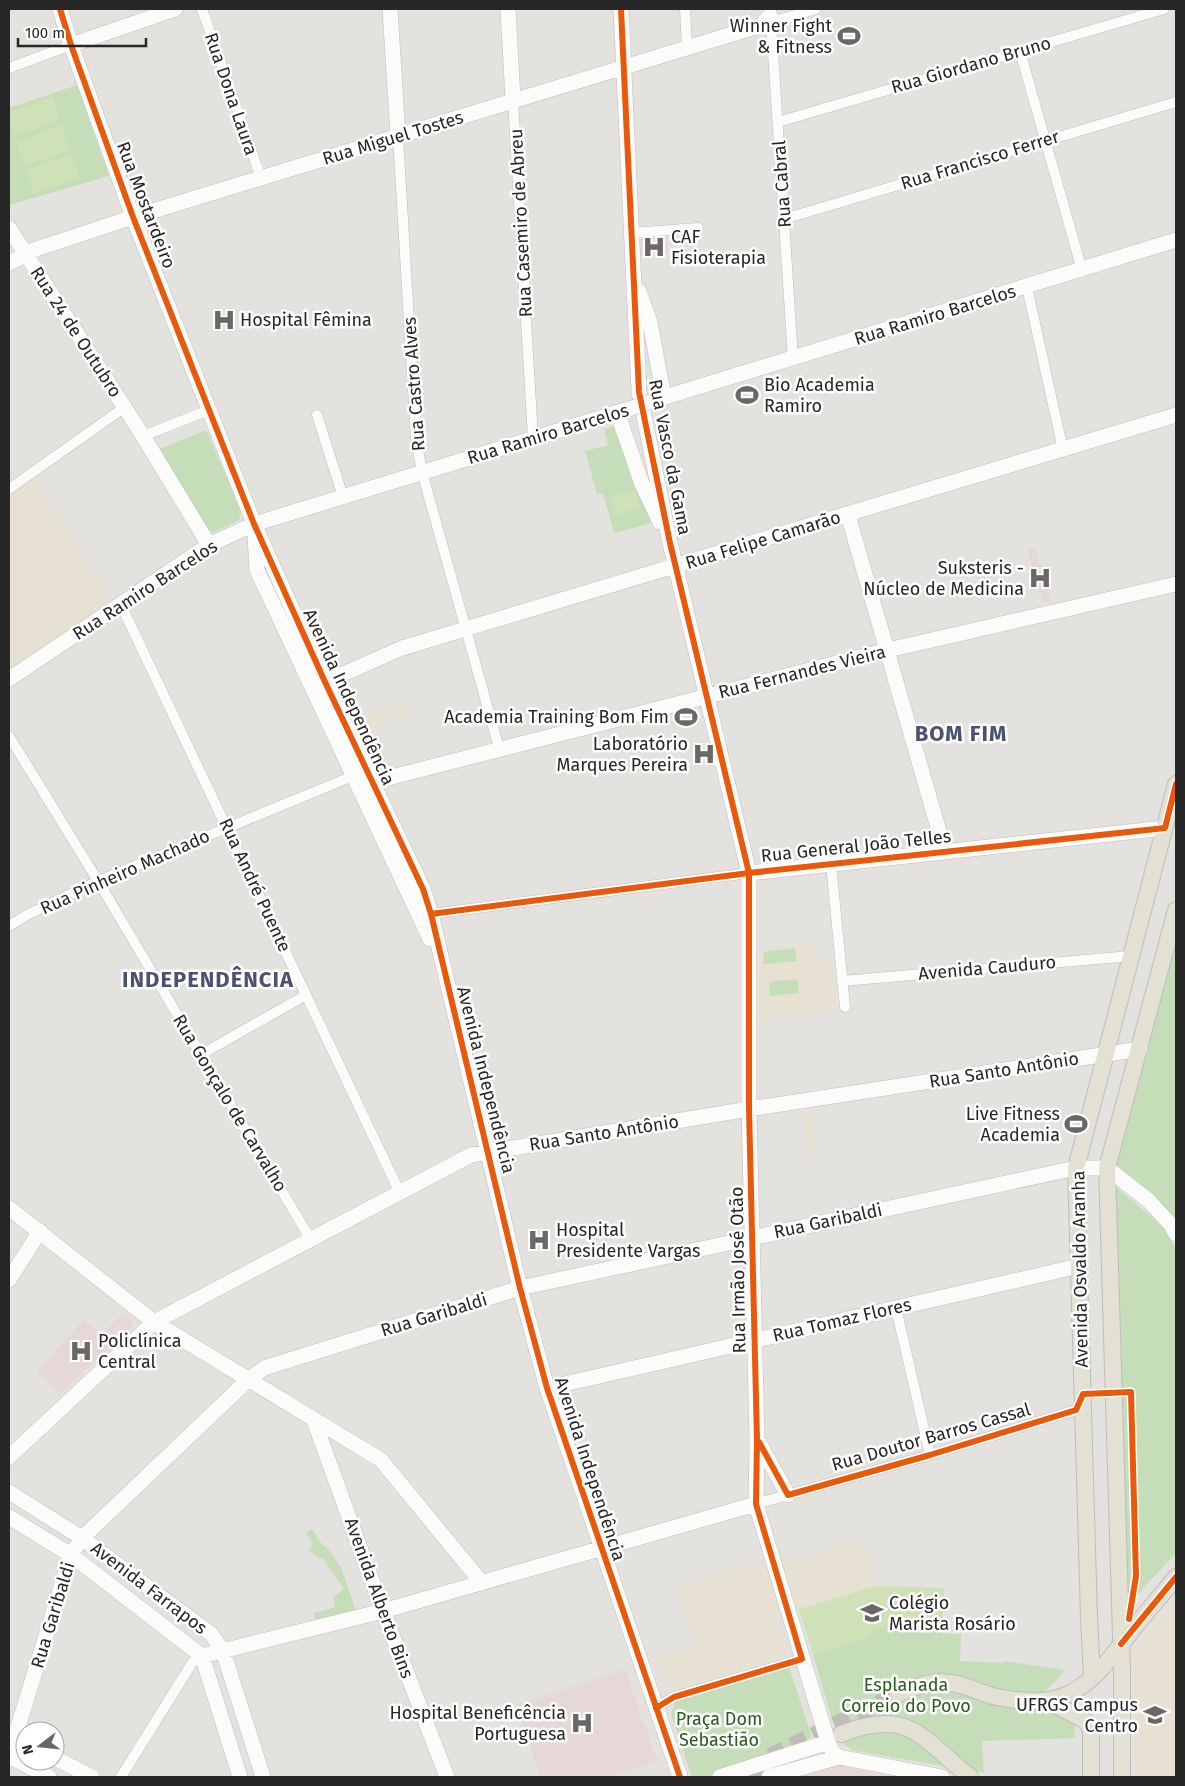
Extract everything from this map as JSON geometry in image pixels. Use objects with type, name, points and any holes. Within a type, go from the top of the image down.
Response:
[{"type":"main road","name":"Avenida Osvaldo Aranha","points":[[1092,1676],[1088,1607],[1076,1168],[1176,784]]},
{"type":"main road","name":"Avenida Osvaldo Aranha","points":[[1122,1777],[1121,1644],[1107,1168],[1176,910]]},
{"type":"main road","points":[[898,1694],[936,1682],[951,1682],[996,1697],[1025,1701],[1048,1701],[1063,1697],[1078,1689],[1105,1664],[1176,1577]]},
{"type":"main road","points":[[1120,1619],[1137,1618],[1146,1613]]},
{"type":"main road","points":[[1048,1701],[1088,1724],[1091,1731],[1091,1777]]},
{"type":"main road","points":[[827,1738],[856,1728],[877,1724],[894,1724],[909,1728],[922,1736],[970,1777]]},
{"type":"street","name":"Rua Mostardeiro","points":[[60,9],[71,45],[133,217],[209,410]]},
{"type":"street","points":[[9,68],[175,9]]},
{"type":"street","name":"Rua Dona Laura","points":[[202,9],[261,178]]},
{"type":"street","name":"Rua Castro Alves","points":[[390,9],[416,439],[422,472],[499,748]]},
{"type":"street","name":"Rua Casemiro de Abreu","points":[[508,9],[533,438]]},
{"type":"street","name":"Rua Vasco da Gama","points":[[621,9],[622,66],[639,392],[670,543],[749,873]]},
{"type":"street","points":[[685,9],[687,47]]},
{"type":"street","name":"Rua Miguel Tostes","points":[[9,263],[25,253],[133,217],[687,47],[769,20],[816,9]]},
{"type":"street","name":"Rua Giordano Bruno","points":[[778,122],[1164,9]]},
{"type":"street","name":"Rua Cabral","points":[[769,20],[778,122],[793,358]]},
{"type":"street","points":[[1020,51],[1082,270]]},
{"type":"street","name":"Rua Francisco Ferrer","points":[[784,219],[1176,102]]},
{"type":"street","name":"Rua 24 de Outubro","points":[[9,228],[125,407],[206,539]]},
{"type":"street","points":[[631,233],[698,228]]},
{"type":"street","name":"Rua Ramiro Barcelos","points":[[206,539],[1176,240]]},
{"type":"street","points":[[633,273],[650,322],[662,399]]},
{"type":"street","points":[[1027,287],[1063,450]]},
{"type":"street","points":[[9,489],[125,407]]},
{"type":"street","points":[[143,436],[209,410]]},
{"type":"street","name":"Avenida Independência","points":[[209,410],[254,524],[325,682],[423,889],[431,914],[520,1288],[546,1388],[680,1777]]},
{"type":"street","points":[[621,411],[642,484],[670,543]]},
{"type":"street","points":[[317,415],[343,497]]},
{"type":"street","name":"Rua Felipe Camarão","points":[[325,682],[402,648],[1176,416]]},
{"type":"street","name":"Rua Ramiro Barcelos","points":[[9,679],[121,605],[208,537],[214,537],[241,524],[245,519],[248,509]]},
{"type":"street","points":[[848,515],[945,852]]},
{"type":"street","name":"Avenida Independência","points":[[254,524],[257,570],[443,967]]},
{"type":"street","name":"Rua Fernandes Vieira","points":[[372,782],[888,650],[1176,584]]},
{"type":"street","name":"Rua André Puente","points":[[121,605],[400,1193]]},
{"type":"street","name":"Rua Gonçalo de Carvalho","points":[[9,736],[202,1054],[310,1240]]},
{"type":"street","name":"Rua Pinheiro Machado","points":[[9,926],[27,915],[98,882],[353,776]]},
{"type":"street","name":"Rua General João Telles","points":[[431,914],[749,873],[1165,828]]},
{"type":"street","points":[[831,864],[845,1007]]},
{"type":"street","name":"Rua Irmão José Otão","points":[[749,873],[749,1109],[758,1440],[756,1504],[827,1738],[833,1753],[838,1757]]},
{"type":"street","name":"Avenida Cauduro","points":[[842,981],[1131,956]]},
{"type":"street","points":[[202,1054],[306,995]]},
{"type":"street","name":"Rua Santo Antônio","points":[[9,1457],[154,1322],[471,1155],[749,1109],[1140,1049]]},
{"type":"street","name":"Rua Garibaldi","points":[[21,1721],[71,1555],[82,1538],[248,1380],[264,1368],[520,1288],[1076,1168],[1107,1168]]},
{"type":"street","points":[[1107,1168],[1148,1200],[1171,1225],[1176,1234]]},
{"type":"street","points":[[9,1208],[154,1322],[381,1460],[482,1582]]},
{"type":"street","points":[[9,1280],[40,1231]]},
{"type":"street","name":"Rua Tomaz Flores","points":[[546,1388],[1079,1266]]},
{"type":"street","points":[[896,1308],[930,1455]]},
{"type":"street","name":"Rua Doutor Barros Cassal","points":[[202,1656],[383,1611],[930,1455],[1083,1408]]},
{"type":"street","name":"Avenida Alberto Bins","points":[[313,1418],[383,1611],[447,1777]]},
{"type":"street","points":[[758,1440],[788,1495]]},
{"type":"street","name":"Avenida Farrapos","points":[[9,1492],[82,1538],[211,1634],[223,1651],[263,1777]]},
{"type":"street","name":"Avenida Farrapos","points":[[9,1517],[71,1555],[202,1656],[240,1777]]},
{"type":"street","points":[[121,1777],[192,1663],[202,1656]]},
{"type":"street","points":[[656,1708],[674,1697],[802,1659]]},
{"type":"street","points":[[720,1777],[827,1738]]},
{"type":"street","name":"Rua Garibaldi","points":[[9,1756],[15,1741]]},
{"type":"street","points":[[9,1756],[49,1777]]},
{"type":"street","points":[[769,1777],[838,1757],[942,1777]]},
{"type":"street","points":[[65,1763],[86,1774]]},
{"type":"street","points":[[65,1770],[86,1774]]},
{"type":"shaded area","name":"CAF Fisioterapia","points":[[667,237],[668,252],[641,254],[640,239]]},
{"type":"shaded area","points":[[34,478],[112,600],[9,671],[9,496]]},
{"type":"shaded area","name":"Suksteris - Núcleo de Medicina","points":[[1035,547],[1051,601],[1043,603],[1027,549]]},
{"type":"shaded area","points":[[408,700],[410,704],[405,705],[408,715],[359,734],[354,723]]},
{"type":"shaded area","points":[[813,943],[815,959],[832,957],[838,1010],[793,1017],[792,1014],[755,1019],[756,950]]},
{"type":"shaded area","points":[[810,1111],[817,1159],[809,1160],[802,1112]]},
{"type":"shaded area","name":"Policlínica Central","points":[[123,1313],[135,1323],[60,1394],[37,1372],[84,1319],[101,1335]]},
{"type":"shaded area","name":"Colégio Marista Rosário","points":[[863,1539],[877,1586],[944,1588],[942,1633],[890,1631],[813,1654],[799,1609],[775,1617],[787,1656],[669,1690],[659,1658],[696,1646],[678,1586],[758,1561],[761,1570]]},
{"type":"shaded area","name":"UFRGS Campus Centro","points":[[1176,1598],[1176,1777],[1135,1777],[1131,1653]]},
{"type":"shaded area","name":"Hospital Beneficência Portuguesa","points":[[625,1669],[657,1761],[617,1775],[618,1777],[540,1777],[516,1705]]},
{"type":"shaded area","points":[[833,1764],[890,1777],[791,1777]]},
{"type":"green space","points":[[77,85],[109,176],[9,205],[9,108]]},
{"type":"green space","points":[[52,97],[60,120],[14,136],[9,121],[9,112]]},
{"type":"green space","points":[[62,125],[70,150],[24,166],[16,142]]},
{"type":"green space","points":[[72,154],[80,178],[33,194],[25,170]]},
{"type":"green space","points":[[614,426],[651,523],[614,533],[603,493],[597,494],[585,451],[608,445],[604,429]]},
{"type":"green space","points":[[206,430],[241,511],[239,520],[214,532],[204,529],[157,450]]},
{"type":"green space","points":[[635,490],[640,507],[615,515],[610,498]]},
{"type":"green space","points":[[1176,934],[1176,1219],[1152,1194],[1116,1167],[1118,1152]]},
{"type":"green space","points":[[795,948],[797,961],[763,964],[764,952]]},
{"type":"green space","points":[[797,979],[799,993],[770,996],[769,982]]},
{"type":"green space","points":[[1115,1186],[1164,1228],[1176,1249],[1176,1553],[1126,1607]]},
{"type":"green space","points":[[312,1529],[323,1546],[325,1545],[341,1567],[356,1611],[316,1621],[314,1613],[335,1607],[333,1597],[344,1589],[322,1557],[320,1559],[309,1550],[313,1544],[306,1533]]},
{"type":"green space","points":[[877,1586],[944,1588],[942,1633],[890,1631],[888,1625],[870,1631],[871,1636],[813,1654],[799,1609]]},
{"type":"green space","name":"Esplanada Correio do Povo","points":[[888,1625],[890,1631],[961,1634],[960,1661],[1004,1663],[1004,1661],[1064,1670],[1062,1675],[1038,1698],[1074,1723],[1075,1738],[982,1741],[984,1773],[856,1751],[849,1748],[836,1733],[813,1654],[871,1636],[869,1631]]},
{"type":"green space","name":"Praça Dom Sebastião","points":[[789,1667],[812,1737],[707,1777],[692,1777],[671,1714],[676,1699]]},
{"type":"tunnel","points":[[770,1756],[898,1694]]},
{"type":"tunnel","points":[[750,1777],[784,1761]]},
{"type":"cycle path","points":[[60,9],[71,45],[133,217],[254,524],[325,682],[423,889],[431,914],[520,1288],[547,1388],[680,1777]]},
{"type":"cycle path","points":[[621,9],[639,392],[670,543],[749,873],[749,1109],[757,1440],[756,1504],[802,1659],[674,1697],[656,1708]]},
{"type":"cycle path","points":[[431,914],[749,873],[1165,828],[1176,784]]},
{"type":"cycle path","points":[[759,1442],[788,1495],[930,1455],[1076,1410],[1083,1394],[1131,1392],[1136,1576],[1129,1619]]},
{"type":"cycle path","points":[[1121,1644],[1176,1577]]},
{"type":"place","name":"Winner Fight & Fitness","points":[[849,36]]},
{"type":"place","name":"CAF Fisioterapia","points":[[654,247]]},
{"type":"place","name":"Hospital Fêmina","points":[[224,320]]},
{"type":"place","name":"Bio Academia Ramiro","points":[[747,395]]},
{"type":"place","name":"Suksteris - Núcleo de Medicina","points":[[1040,578]]},
{"type":"place","name":"Academia Training Bom Fim","points":[[686,717]]},
{"type":"place","name":"Laboratório Marques Pereira","points":[[704,754]]},
{"type":"place","name":"Live Fitness Academia","points":[[1076,1124]]},
{"type":"place","name":"Hospital Presidente Vargas","points":[[539,1240]]},
{"type":"place","name":"Policlínica Central","points":[[81,1351]]},
{"type":"place","name":"Colégio Marista Rosário","points":[[872,1613]]},
{"type":"place","name":"UFRGS Campus Centro","points":[[1155,1715]]},
{"type":"place","name":"Hospital Beneficência Portuguesa","points":[[582,1723]]},
{"type":"district","name":"BOM FIM","points":[[961,733]]},
{"type":"district","name":"INDEPENDÊNCIA","points":[[208,979]]}]
